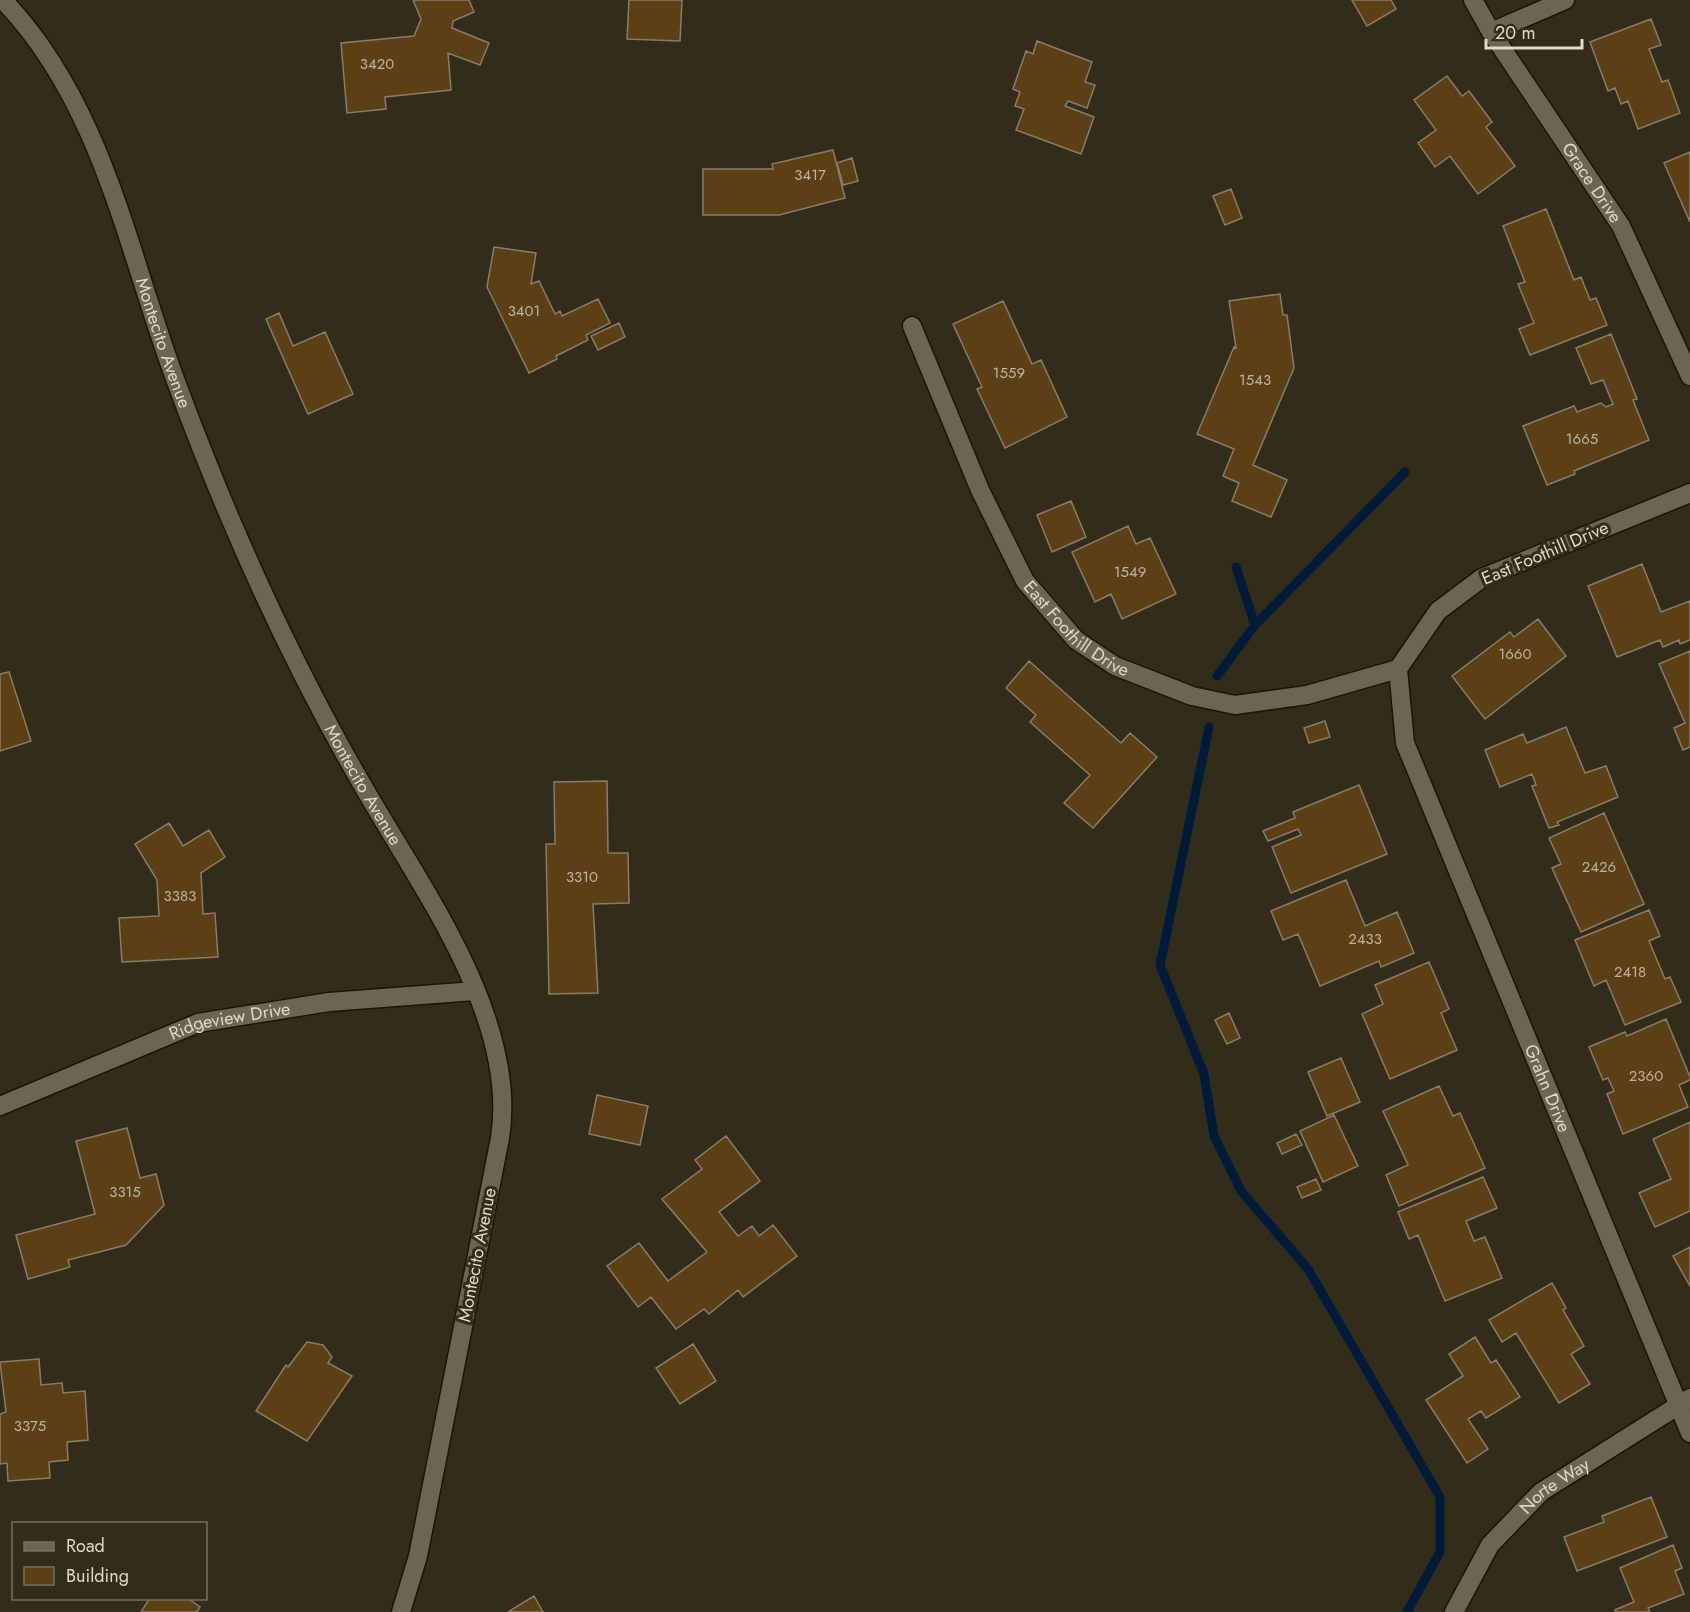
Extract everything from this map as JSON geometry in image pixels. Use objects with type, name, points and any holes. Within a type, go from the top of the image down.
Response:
[{"type":"street","name":"Montecito Avenue","points":[[3,0],[39,42],[104,164],[178,389],[252,568],[290,649],[334,734],[448,929],[475,991],[500,1071],[504,1094],[503,1117],[418,1556],[401,1612]]},
{"type":"street","name":"Grace Drive","points":[[1473,0],[1491,32],[1621,226],[1690,376]]},
{"type":"street","points":[[1491,32],[1565,0]]},
{"type":"street","name":"East Foothill Drive","points":[[912,326],[980,490],[1025,581],[1076,640],[1115,666],[1192,696],[1235,705],[1308,695],[1398,669],[1438,611],[1482,578],[1690,493]]},
{"type":"street","name":"Grahn Drive","points":[[1398,669],[1405,743],[1684,1402],[1690,1433]]},
{"type":"street","name":"Ridgeview Drive","points":[[0,1106],[198,1023],[329,1002],[475,991]]},
{"type":"street","name":"Norte Way","points":[[1454,1612],[1491,1545],[1541,1492],[1684,1402]]},
{"type":"building","points":[[413,0],[469,0],[474,12],[453,21],[452,28],[489,43],[480,65],[448,53],[451,90],[385,97],[386,109],[347,113],[341,43],[414,36],[421,19]]},
{"type":"building","points":[[629,0],[682,0],[680,41],[627,39]]},
{"type":"building","points":[[1352,0],[1391,0],[1396,9],[1367,26]]},
{"type":"building","points":[[1651,19],[1661,45],[1649,49],[1662,82],[1668,80],[1680,113],[1638,129],[1628,101],[1621,104],[1615,88],[1608,91],[1590,42]]},
{"type":"building","points":[[1037,41],[1092,62],[1085,82],[1095,85],[1087,108],[1068,101],[1065,106],[1094,117],[1081,154],[1016,130],[1024,109],[1015,106],[1020,92],[1013,89],[1026,51],[1033,54]]},
{"type":"building","points":[[1447,76],[1462,96],[1469,91],[1492,122],[1486,127],[1515,166],[1478,194],[1450,156],[1435,167],[1418,143],[1436,130],[1414,100]]},
{"type":"building","points":[[833,150],[845,198],[779,215],[703,215],[703,169],[773,169],[772,164]]},
{"type":"building","points":[[1690,152],[1690,222],[1664,163]]},
{"type":"building","points":[[852,158],[858,181],[843,185],[837,163]]},
{"type":"building","points":[[1231,189],[1242,218],[1225,225],[1213,196]]},
{"type":"building","points":[[1546,209],[1574,280],[1581,277],[1590,300],[1596,298],[1607,325],[1530,355],[1519,329],[1534,323],[1518,284],[1525,282],[1503,226]]},
{"type":"building","points":[[494,247],[536,253],[531,284],[539,281],[555,314],[560,311],[562,316],[598,299],[610,323],[586,335],[588,340],[529,373],[487,287]]},
{"type":"building","points":[[1280,294],[1283,315],[1287,315],[1294,368],[1253,465],[1287,480],[1271,517],[1232,501],[1239,483],[1223,476],[1234,449],[1197,434],[1234,347],[1236,348],[1229,301]]},
{"type":"building","points":[[1003,301],[1032,364],[1041,360],[1067,417],[1005,448],[977,389],[982,387],[953,324]]},
{"type":"building","points":[[279,313],[293,346],[325,332],[353,394],[308,414],[266,319]]},
{"type":"building","points":[[619,323],[625,337],[598,350],[591,336]]},
{"type":"building","points":[[1611,334],[1637,399],[1633,400],[1649,440],[1574,471],[1575,474],[1547,485],[1523,426],[1574,406],[1577,412],[1601,403],[1606,407],[1613,404],[1603,380],[1591,384],[1576,348]]},
{"type":"building","points":[[1071,501],[1086,537],[1052,552],[1037,515]]},
{"type":"building","points":[[1128,526],[1136,544],[1150,538],[1176,594],[1122,619],[1111,594],[1095,602],[1072,552]]},
{"type":"building","points":[[1642,564],[1661,612],[1690,601],[1690,640],[1680,644],[1679,640],[1663,647],[1660,640],[1617,657],[1588,586]]},
{"type":"building","points":[[1538,619],[1566,656],[1485,719],[1452,676],[1510,632],[1514,637]]},
{"type":"building","points":[[1690,651],[1690,747],[1683,750],[1674,728],[1685,723],[1659,664]]},
{"type":"building","points":[[1029,661],[1121,743],[1130,733],[1157,757],[1093,828],[1064,803],[1090,775],[1030,722],[1036,715],[1006,688]]},
{"type":"building","points":[[9,672],[31,741],[0,751],[0,674]]},
{"type":"building","points":[[1325,721],[1330,737],[1309,743],[1304,728]]},
{"type":"building","points":[[1566,727],[1585,773],[1606,766],[1618,797],[1557,822],[1559,825],[1549,828],[1532,786],[1536,785],[1532,774],[1500,787],[1485,750],[1523,734],[1527,743]]},
{"type":"building","points":[[607,781],[608,853],[628,853],[629,903],[593,904],[598,993],[549,994],[546,844],[555,844],[554,782]]},
{"type":"building","points":[[1359,785],[1387,854],[1291,893],[1272,847],[1301,835],[1298,829],[1268,841],[1263,831],[1295,818],[1293,812]]},
{"type":"building","points":[[1604,813],[1644,904],[1581,932],[1552,868],[1561,864],[1549,838]]},
{"type":"building","points":[[169,823],[183,846],[209,830],[225,857],[201,873],[203,914],[215,913],[218,957],[122,962],[119,918],[159,916],[157,880],[135,844]]},
{"type":"building","points":[[1346,880],[1365,926],[1397,912],[1414,953],[1381,967],[1379,961],[1320,986],[1298,934],[1283,940],[1271,911]]},
{"type":"building","points":[[1649,910],[1660,936],[1649,941],[1665,979],[1670,977],[1681,1002],[1625,1025],[1606,980],[1594,986],[1575,940]]},
{"type":"building","points":[[1429,962],[1449,1009],[1441,1013],[1457,1050],[1390,1079],[1362,1014],[1383,1004],[1375,985]]},
{"type":"building","points":[[1229,1013],[1240,1038],[1227,1044],[1215,1020]]},
{"type":"building","points":[[1666,1019],[1690,1077],[1690,1080],[1679,1085],[1688,1107],[1623,1134],[1607,1094],[1614,1091],[1608,1078],[1603,1080],[1589,1047],[1625,1032],[1627,1036]]},
{"type":"building","points":[[1341,1058],[1360,1102],[1327,1116],[1308,1072]]},
{"type":"building","points":[[1439,1086],[1453,1116],[1460,1113],[1485,1168],[1399,1206],[1386,1175],[1408,1165],[1383,1111]]},
{"type":"building","points":[[597,1095],[648,1106],[640,1145],[589,1134]]},
{"type":"building","points":[[1334,1115],[1358,1166],[1323,1182],[1300,1131]]},
{"type":"building","points":[[1690,1122],[1690,1211],[1655,1227],[1639,1193],[1671,1179],[1653,1139]]},
{"type":"building","points":[[127,1128],[140,1178],[156,1174],[164,1205],[126,1245],[68,1260],[70,1267],[28,1279],[16,1235],[95,1214],[76,1141]]},
{"type":"building","points":[[1296,1134],[1302,1145],[1282,1154],[1277,1143]]},
{"type":"building","points":[[726,1136],[760,1181],[719,1212],[738,1236],[752,1226],[759,1236],[773,1225],[797,1256],[743,1297],[738,1290],[709,1314],[704,1309],[676,1329],[651,1297],[638,1307],[607,1266],[639,1243],[668,1281],[707,1252],[662,1199],[702,1169],[695,1160]]},
{"type":"building","points":[[1483,1177],[1497,1208],[1466,1221],[1474,1241],[1485,1237],[1502,1278],[1445,1301],[1418,1235],[1409,1239],[1398,1212]]},
{"type":"building","points":[[1316,1179],[1321,1190],[1302,1198],[1297,1187]]},
{"type":"building","points":[[1690,1247],[1690,1286],[1673,1256]]},
{"type":"building","points":[[1552,1283],[1566,1308],[1563,1310],[1584,1346],[1571,1354],[1590,1384],[1559,1403],[1516,1333],[1502,1342],[1489,1320]]},
{"type":"building","points":[[1475,1337],[1491,1363],[1496,1360],[1520,1397],[1486,1418],[1481,1411],[1468,1419],[1488,1449],[1467,1463],[1426,1400],[1463,1376],[1449,1354]]},
{"type":"building","points":[[307,1342],[323,1345],[332,1357],[328,1363],[352,1376],[307,1441],[256,1411],[286,1365],[288,1367]]},
{"type":"building","points":[[693,1344],[716,1381],[680,1404],[656,1368]]},
{"type":"building","points":[[39,1359],[41,1385],[62,1383],[63,1393],[85,1391],[88,1440],[67,1442],[68,1460],[49,1462],[50,1478],[8,1481],[7,1463],[0,1464],[0,1414],[6,1412],[0,1362]]},
{"type":"building","points":[[1651,1497],[1667,1537],[1577,1571],[1564,1537],[1604,1522],[1602,1516]]},
{"type":"building","points":[[1673,1545],[1682,1568],[1675,1571],[1684,1594],[1648,1608],[1650,1612],[1616,1612],[1615,1610],[1634,1602],[1620,1568]]},
{"type":"building","points":[[534,1596],[543,1612],[508,1612]]},
{"type":"building","points":[[149,1600],[190,1600],[200,1607],[197,1612],[141,1612]]},
{"type":"waterway","points":[[1255,625],[1405,472]]},
{"type":"waterway","points":[[1217,676],[1255,625],[1236,567]]},
{"type":"waterway","points":[[1209,727],[1160,965],[1204,1074],[1214,1136],[1241,1191],[1308,1269],[1440,1497],[1440,1552],[1407,1612]]}]
